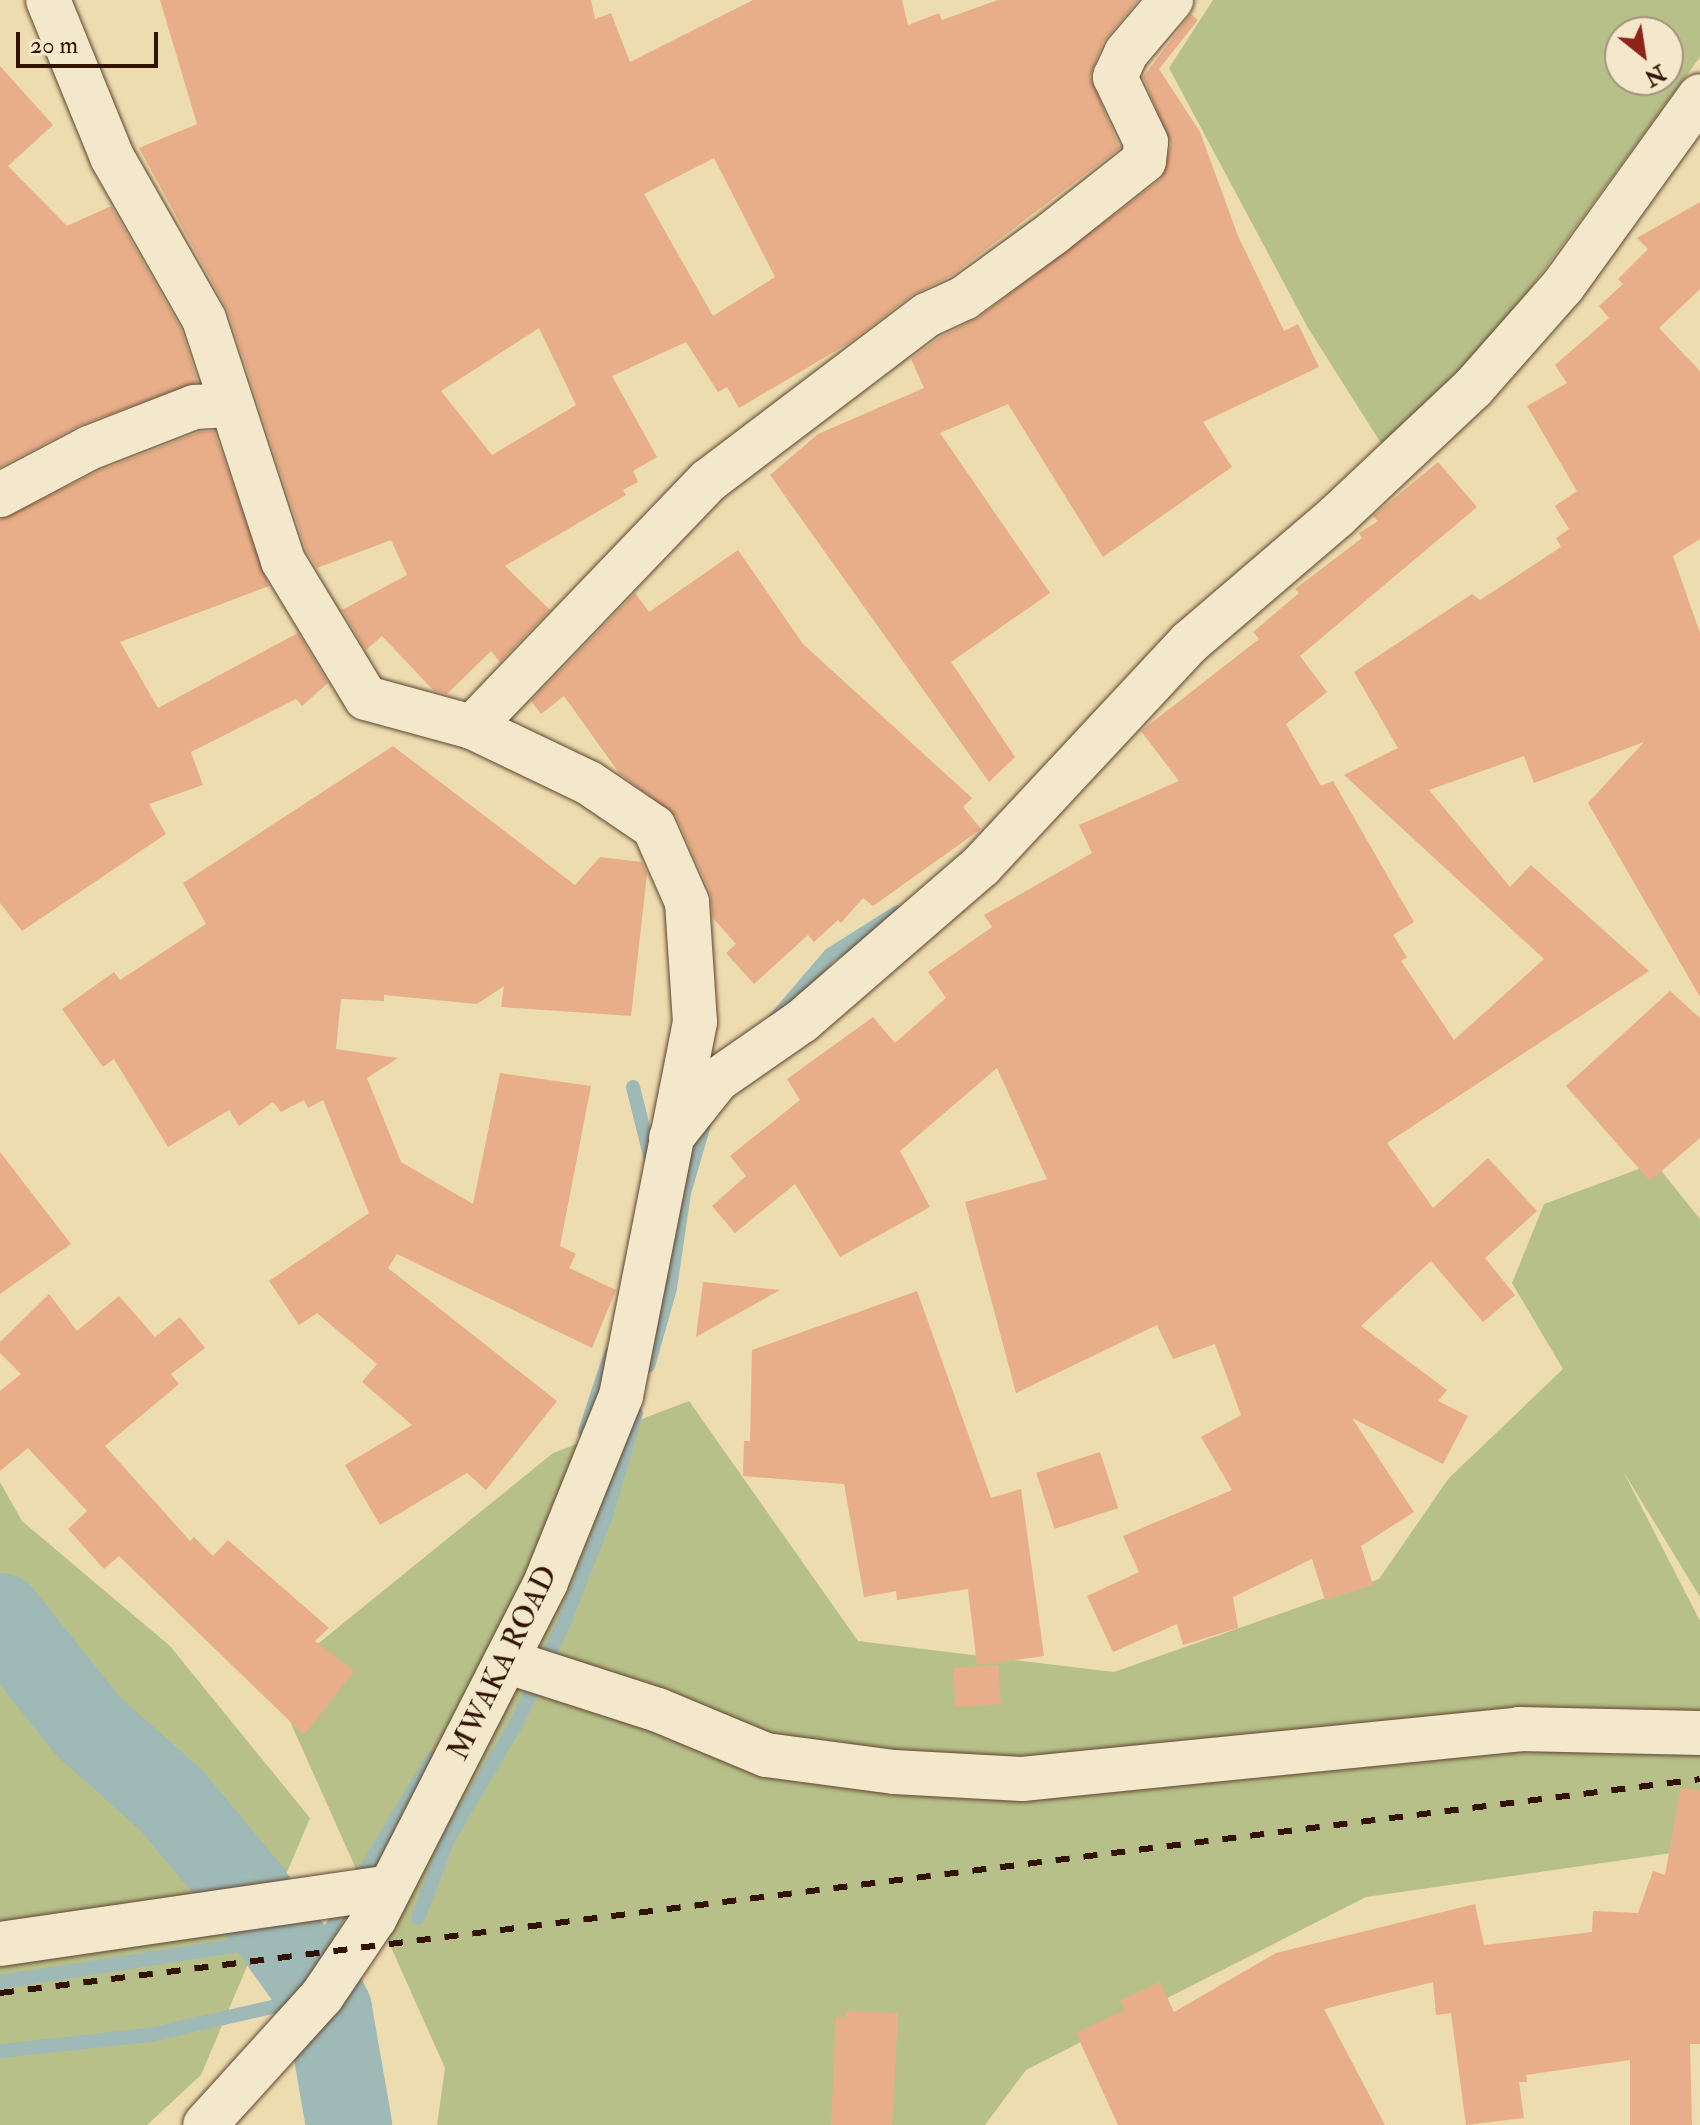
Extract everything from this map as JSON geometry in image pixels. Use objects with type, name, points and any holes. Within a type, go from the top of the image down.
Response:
[{"type":"street","points":[[472,727],[708,481],[927,315],[964,298],[1144,161],[1146,142],[1115,77],[1126,53],[1171,0]]},
{"type":"street","name":"MWAKA ROAD","points":[[44,2],[112,157],[204,319],[283,561],[366,698],[472,727],[589,783],[654,827],[687,902],[695,1022],[621,1396],[546,1582],[390,1887],[322,1996],[205,2125]]},
{"type":"street","points":[[671,1138],[717,1080],[802,1021],[981,866],[1190,642],[1337,516],[1473,388],[1563,286],[1700,96]]},
{"type":"street","points":[[0,495],[89,448],[194,407],[230,405]]},
{"type":"street","points":[[506,1661],[658,1710],[766,1755],[894,1772],[1022,1779],[1519,1729],[1700,1733]]},
{"type":"street","points":[[0,1944],[390,1887]]},
{"type":"green space","points":[[1213,0],[1700,0],[1700,57],[1684,79],[1684,16],[1604,16],[1604,96],[1671,96],[1497,334],[1384,448],[1308,328],[1169,68]]},
{"type":"green space","points":[[1655,1163],[1700,1219],[1700,1597],[1623,1471],[1700,1621],[1700,1849],[1366,1897],[1026,2070],[985,2125],[437,2125],[445,2068],[272,1681],[553,1453],[689,1401],[858,1641],[1114,1672],[1379,1579],[1449,1478],[1563,1369],[1512,1283],[1544,1204]]},
{"type":"green space","points":[[0,1482],[22,1521],[170,1646],[310,1818],[201,2075],[147,2125],[0,2125]]},
{"type":"building","points":[[160,0],[591,0],[595,19],[611,13],[630,62],[753,0],[902,0],[908,25],[939,13],[942,20],[998,0],[1138,0],[1103,42],[1090,77],[1120,148],[951,276],[912,295],[849,343],[739,408],[727,387],[718,392],[686,342],[612,376],[657,457],[633,471],[638,482],[623,490],[626,495],[505,566],[550,610],[500,662],[491,651],[447,694],[434,691],[382,636],[366,650],[342,610],[407,575],[391,540],[317,568],[306,550],[228,311],[139,148],[197,124]],"holes":[[[714,158],[775,277],[713,316],[644,194]],[[539,328],[576,405],[492,455],[441,391]]]},
{"type":"building","points":[[1191,14],[1198,20],[1159,69],[1200,132],[1238,236],[1284,331],[1298,324],[1319,367],[1203,422],[1232,467],[1103,557],[1008,404],[940,433],[1050,593],[951,662],[1015,757],[989,782],[770,475],[818,434],[924,388],[911,359],[940,337],[978,318],[1160,180],[1171,144],[1143,77]]},
{"type":"building","points":[[0,66],[53,125],[8,166],[67,226],[111,206],[181,329],[198,382],[80,425],[0,467]]},
{"type":"building","points":[[1700,202],[1700,289],[1659,328],[1700,371],[1700,539],[1673,556],[1700,633],[1700,997],[1588,803],[1644,742],[1534,783],[1524,756],[1429,790],[1510,887],[1531,865],[1649,971],[1387,1143],[1433,1208],[1488,1158],[1537,1211],[1485,1258],[1515,1295],[1483,1322],[1431,1261],[1361,1326],[1447,1390],[1438,1401],[1468,1416],[1443,1464],[1352,1418],[1414,1512],[1361,1546],[1373,1585],[1325,1600],[1312,1559],[1233,1597],[1238,1628],[1183,1645],[1177,1624],[1113,1652],[1087,1596],[1139,1572],[1123,1536],[1232,1490],[1201,1437],[1241,1415],[1215,1344],[1173,1359],[1157,1325],[1016,1393],[965,1202],[1047,1179],[997,1068],[900,1151],[930,1207],[840,1257],[795,1184],[735,1233],[712,1206],[746,1176],[730,1156],[800,1100],[787,1079],[873,1017],[895,1043],[946,998],[928,972],[992,927],[984,915],[1092,853],[1079,825],[1179,781],[1141,731],[1259,639],[1253,632],[1299,593],[1295,589],[1362,538],[1359,533],[1378,521],[1373,516],[1438,462],[1477,507],[1300,656],[1327,692],[1286,724],[1321,786],[1333,781],[1414,922],[1393,935],[1407,957],[1401,961],[1454,1040],[1544,959],[1344,775],[1398,748],[1354,672],[1472,594],[1480,600],[1561,547],[1556,538],[1569,529],[1555,506],[1577,491],[1527,406],[1567,383],[1555,365],[1609,318],[1599,306],[1623,284],[1618,279],[1648,249],[1637,238]]},
{"type":"building","points":[[214,431],[269,586],[120,642],[158,708],[298,633],[328,683],[302,706],[296,699],[191,752],[203,785],[149,804],[166,834],[22,931],[0,903],[0,520],[99,471],[199,432]]},
{"type":"building","points":[[738,550],[803,644],[972,798],[963,807],[981,829],[873,906],[863,898],[841,923],[838,920],[814,942],[808,935],[754,984],[726,953],[736,944],[713,918],[710,892],[676,816],[619,773],[564,696],[541,714],[531,701],[635,593],[649,612]]},
{"type":"building","points":[[393,746],[575,885],[600,857],[642,862],[647,874],[631,1016],[501,1007],[504,986],[477,1004],[384,995],[384,1001],[341,999],[336,1049],[398,1058],[367,1078],[401,1162],[473,1204],[500,1073],[591,1086],[560,1246],[576,1254],[569,1268],[616,1290],[592,1348],[397,1254],[388,1268],[557,1401],[486,1490],[467,1473],[380,1525],[345,1465],[412,1425],[362,1382],[377,1364],[317,1313],[299,1325],[269,1281],[369,1213],[323,1100],[308,1108],[304,1100],[281,1112],[273,1102],[239,1126],[229,1110],[168,1147],[114,1059],[103,1067],[62,1009],[114,972],[120,980],[206,924],[183,883]]},
{"type":"building","points":[[1670,991],[1700,1018],[1700,1138],[1650,1181],[1566,1086]]},
{"type":"building","points":[[0,1152],[71,1244],[0,1294]]},
{"type":"building","points":[[703,1282],[780,1290],[696,1337]]},
{"type":"building","points":[[917,1291],[991,1498],[1021,1489],[1044,1656],[977,1665],[968,1589],[897,1600],[896,1591],[864,1597],[844,1484],[743,1476],[744,1441],[750,1441],[752,1350]]},
{"type":"building","points":[[49,1294],[77,1331],[119,1296],[155,1337],[180,1317],[205,1348],[171,1374],[179,1384],[105,1446],[190,1541],[194,1537],[213,1556],[228,1540],[329,1628],[315,1641],[354,1671],[304,1735],[119,1556],[104,1569],[68,1529],[87,1511],[28,1448],[0,1471],[0,1391],[21,1374],[0,1353],[0,1342]]},
{"type":"building","points":[[1100,1452],[1118,1508],[1055,1529],[1036,1473]]},
{"type":"building","points":[[998,1665],[1001,1704],[956,1707],[953,1668]]},
{"type":"building","points":[[1681,1788],[1700,1790],[1700,2044],[1690,2044],[1692,2125],[1630,2125],[1630,2060],[1526,2075],[1527,2082],[1519,2082],[1524,2118],[1466,2125],[1451,2013],[1436,2015],[1433,1982],[1324,2009],[1385,2125],[1118,2125],[1076,2033],[1125,2010],[1120,2001],[1160,1982],[1174,2012],[1276,1953],[1475,1904],[1484,1945],[1592,1932],[1593,1911],[1638,1913],[1653,1871],[1665,1875]]},
{"type":"building","points":[[846,2011],[898,2013],[892,2125],[831,2125],[836,2017],[846,2018]]},
{"type":"waterway","points":[[776,1018],[830,955],[898,912]]},
{"type":"waterway","points":[[633,1087],[652,1164]]},
{"type":"waterway","points":[[648,1366],[670,1288],[684,1193],[706,1118]]},
{"type":"waterway","points":[[585,1432],[611,1353]]},
{"type":"waterway","points":[[418,1918],[448,1839],[516,1724],[563,1625],[606,1516],[636,1413]]},
{"type":"waterway","points":[[0,1616],[89,1727],[172,1801],[247,1891],[322,1996],[329,2010],[349,2125]]},
{"type":"waterway","points":[[357,1884],[433,1758]]},
{"type":"waterway","points":[[0,1982],[330,1931],[346,1902]]},
{"type":"waterway","points":[[0,2051],[149,2035],[303,2000]]},
{"type":"railway","points":[[0,1993],[1700,1779]]}]
